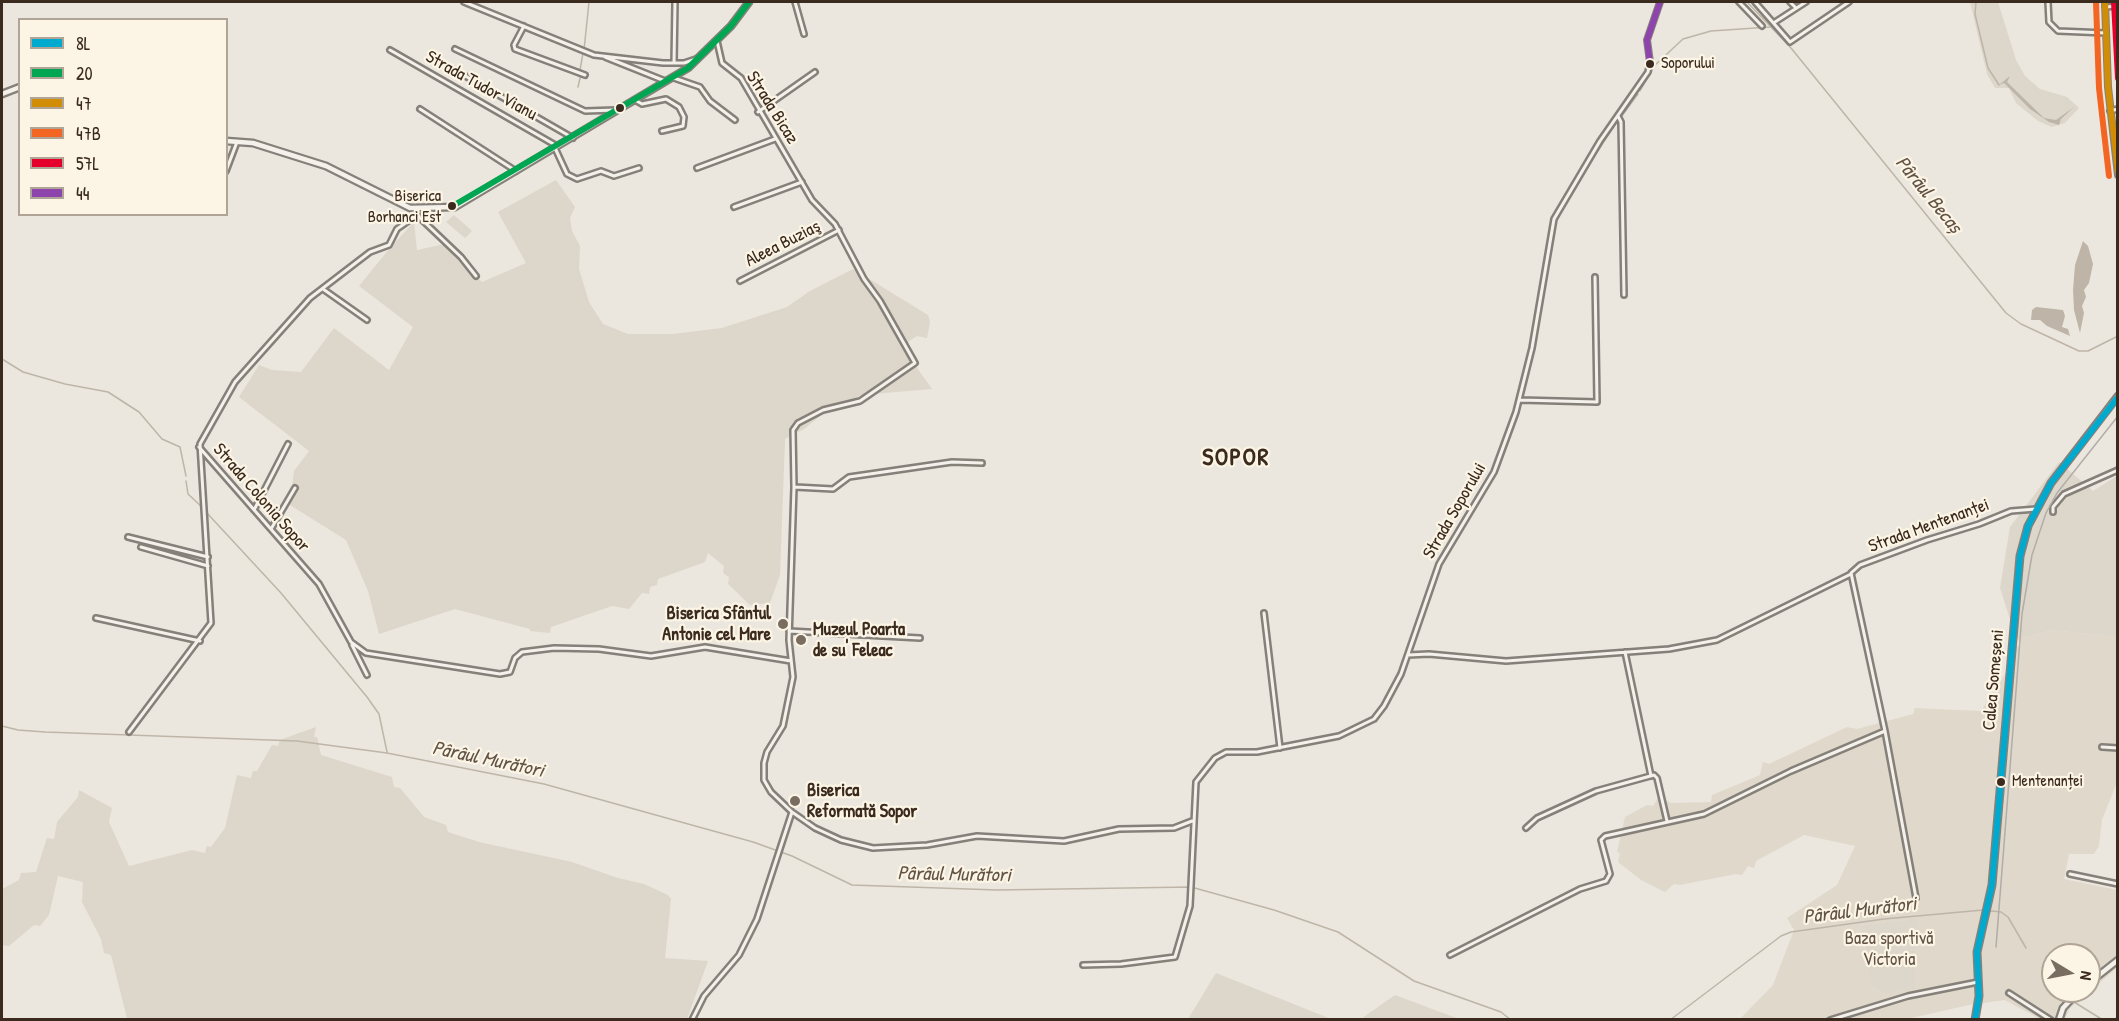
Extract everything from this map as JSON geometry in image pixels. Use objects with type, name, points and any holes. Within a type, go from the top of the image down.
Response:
[{"type":"main road","points":[[228,141],[237,141],[326,166],[418,212],[455,207],[673,78],[717,41],[740,15],[748,2]]},
{"type":"main road","points":[[2,94],[18,88]]},
{"type":"main road","name":"Calea Someșeni","points":[[1975,1020],[1977,952],[1988,906],[1996,840],[2018,566],[2028,526],[2036,510],[2063,466],[2116,404],[2118,396]]},
{"type":"main road","points":[[2101,973],[2118,960]]},
{"type":"main road","points":[[2058,1020],[2068,1003]]},
{"type":"street","points":[[464,2],[666,82]]},
{"type":"street","points":[[674,63],[675,2]]},
{"type":"street","points":[[795,2],[804,34]]},
{"type":"street","name":"Strada Soporului","points":[[1083,965],[1121,964],[1175,957],[1190,906],[1192,821],[1196,782],[1215,758],[1226,752],[1280,748],[1332,738],[1358,729],[1374,719],[1389,696],[1408,655],[1438,564],[1496,467],[1520,400],[1532,348],[1553,221],[1600,141],[1650,69],[1647,40],[1660,2]]},
{"type":"street","points":[[1739,2],[1762,26]]},
{"type":"street","points":[[1755,2],[1790,42],[1850,2]]},
{"type":"street","points":[[1790,2],[1796,8]]},
{"type":"street","points":[[1774,23],[1806,2]]},
{"type":"street","points":[[2048,2],[2049,22],[2058,31],[2106,33]]},
{"type":"street","points":[[2104,2],[2110,111],[2118,175]]},
{"type":"street","points":[[2105,7],[2118,6]]},
{"type":"street","points":[[524,26],[514,45],[515,49],[585,75]]},
{"type":"street","name":"Strada Bicaz","points":[[717,41],[722,63],[741,78],[758,112],[807,191],[819,209],[839,230],[860,272],[880,301],[915,363],[860,401],[823,410],[798,423],[793,430],[794,487]]},
{"type":"street","points":[[455,49],[585,111],[616,111]]},
{"type":"street","name":"Strada Tudor Vianu","points":[[390,50],[556,147]]},
{"type":"street","points":[[604,57],[674,63],[699,58]]},
{"type":"street","points":[[455,70],[573,138]]},
{"type":"street","points":[[758,112],[815,72]]},
{"type":"street","points":[[673,78],[700,87],[710,101],[735,120]]},
{"type":"street","points":[[635,100],[642,104],[666,99],[679,107],[684,117],[683,126],[662,130]]},
{"type":"street","points":[[420,109],[516,171]]},
{"type":"street","points":[[2110,111],[2118,109]]},
{"type":"street","points":[[1618,116],[1621,122],[1624,294]]},
{"type":"street","points":[[697,168],[775,139]]},
{"type":"street","points":[[228,166],[237,141]]},
{"type":"street","points":[[556,147],[567,174],[577,179],[601,171],[614,176],[639,168]]},
{"type":"street","points":[[734,207],[802,182]]},
{"type":"street","points":[[418,212],[476,276]]},
{"type":"street","name":"Strada Colonia Sopor","points":[[367,675],[327,595],[199,447],[235,382],[310,298],[370,252],[387,246],[397,229],[418,212]]},
{"type":"street","name":"Aleea Buziaş","points":[[740,281],[839,230]]},
{"type":"street","points":[[1520,400],[1597,402],[1595,277]]},
{"type":"street","points":[[323,289],[367,320]]},
{"type":"street","points":[[254,510],[288,444]]},
{"type":"street","points":[[129,732],[200,641],[211,623],[199,447]]},
{"type":"street","points":[[982,463],[952,462],[849,477],[833,489],[794,487],[789,631],[793,676],[783,726],[767,752],[763,773],[771,792],[792,812],[815,828],[841,840],[873,848],[927,844],[976,836],[1064,841],[1119,829],[1174,828],[1192,821]]},
{"type":"street","points":[[2053,512],[2053,507],[2064,494],[2118,470]]},
{"type":"street","points":[[271,529],[295,488]]},
{"type":"street","name":"Strada Mentenanței","points":[[1408,655],[1429,654],[1506,661],[1669,649],[1717,640],[1851,573],[1860,566],[2011,511],[2036,510]]},
{"type":"street","points":[[128,537],[208,557]]},
{"type":"street","points":[[141,547],[208,566]]},
{"type":"street","points":[[1851,573],[1885,731],[1916,898]]},
{"type":"street","points":[[1264,613],[1280,748]]},
{"type":"street","points":[[96,618],[200,641]]},
{"type":"street","points":[[789,631],[920,638]]},
{"type":"street","points":[[351,642],[361,651],[378,656],[500,674],[510,672],[515,658],[522,652],[554,648],[599,649],[651,656],[705,647],[791,661]]},
{"type":"street","points":[[1625,652],[1651,776]]},
{"type":"street","points":[[1450,955],[1580,889],[1606,880],[1610,874],[1601,840],[1605,836],[1704,814],[1791,771],[1885,731]]},
{"type":"street","points":[[2102,747],[2118,748]]},
{"type":"street","points":[[1526,828],[1537,818],[1596,791],[1651,776],[1657,778],[1667,821]]},
{"type":"street","points":[[692,1020],[704,996],[739,955],[757,919],[792,812]]},
{"type":"street","points":[[2070,874],[2118,884]]},
{"type":"street","points":[[1830,1020],[1908,996],[1977,982]]},
{"type":"street","points":[[2009,993],[2051,1020]]},
{"type":"shaded area","points":[[2010,76],[2007,82],[2044,118],[2056,120],[2074,107],[2061,119],[2059,125],[2049,122],[2030,109],[2004,83],[1999,85]]},
{"type":"shaded area","points":[[2083,241],[2088,246],[2093,264],[2089,283],[2084,290],[2086,297],[2082,306],[2084,313],[2080,333],[2074,310],[2073,290],[2075,265]]},
{"type":"shaded area","points":[[2036,307],[2063,310],[2065,316],[2062,327],[2068,329],[2070,336],[2047,326],[2040,320],[2031,320],[2032,310]]},
{"type":"shaded area","points":[[2052,630],[2117,637],[2117,782],[2102,820],[2099,846],[2094,854],[2069,854],[2064,879],[2117,890],[2117,968],[2101,982],[2101,943],[2041,943],[2041,1003],[2076,1003],[2070,1008],[2065,1019],[2040,1019],[2005,1000],[1969,1005],[1907,1019],[1740,1019],[1773,985],[1794,930],[1787,918],[1837,885],[1855,846],[1804,835],[1756,861],[1754,868],[1748,866],[1742,875],[1674,884],[1665,892],[1641,880],[1618,862],[1620,853],[1617,852],[1625,817],[1647,805],[1653,806],[1659,796],[1671,803],[1711,802],[1712,795],[1760,775],[1763,762],[1769,764],[1847,727],[1857,729],[1913,714],[1915,708],[1981,711],[2011,665],[2014,648],[2021,645],[2018,639]]},
{"type":"green space","points":[[1970,2],[1998,2],[2016,60],[2025,76],[2040,89],[2067,97],[2079,108],[2065,123],[2052,127],[2038,121],[2016,103],[2009,88],[1995,88],[1987,74]]},
{"type":"green space","points":[[556,180],[575,207],[570,218],[572,231],[580,246],[579,269],[589,302],[603,324],[628,334],[673,334],[722,328],[787,307],[810,291],[853,269],[928,315],[930,322],[927,338],[917,336],[909,341],[907,351],[905,351],[932,389],[861,395],[824,413],[804,429],[785,439],[780,575],[770,603],[750,605],[728,584],[729,577],[723,573],[724,566],[708,553],[705,562],[658,579],[657,585],[650,587],[649,594],[642,593],[629,609],[612,606],[551,627],[550,633],[530,631],[530,629],[455,609],[379,634],[368,591],[346,540],[290,505],[294,471],[309,451],[239,397],[259,365],[272,370],[301,372],[334,328],[389,370],[413,327],[359,286],[390,248],[414,222],[417,250],[445,244],[482,282],[526,263],[498,212]]},
{"type":"green space","points":[[454,215],[472,231],[465,238],[446,222]]},
{"type":"green space","points":[[2059,462],[2093,491],[2117,476],[2117,637],[2052,630],[2018,639],[2014,632],[2000,588],[2010,527]]},
{"type":"green space","points":[[316,727],[314,737],[317,737],[321,755],[392,777],[394,787],[400,788],[424,817],[446,825],[448,832],[479,842],[572,862],[618,878],[644,884],[668,895],[671,899],[665,958],[708,961],[687,1019],[127,1018],[111,955],[104,953],[101,939],[82,902],[83,882],[58,876],[49,915],[40,926],[34,925],[9,946],[2,945],[2,889],[19,880],[21,873],[36,872],[47,838],[54,839],[57,822],[78,797],[79,790],[112,808],[109,822],[129,866],[192,850],[205,853],[207,846],[211,847],[225,828],[237,775],[251,778],[253,771],[257,771],[272,745],[278,746],[280,740]]},
{"type":"green space","name":"Baza sportivă Victoria","points":[[1918,919],[1920,948],[1913,949],[1915,989],[1886,993],[1872,985],[1862,926]]},
{"type":"green space","points":[[1216,973],[1331,1019],[1188,1019]]},
{"type":"green space","points":[[1395,995],[1459,1019],[1361,1019]]},
{"type":"waterway","points":[[584,50],[589,2]]},
{"type":"waterway","name":"Pârâul Becaș","points":[[1747,2],[1791,48],[2006,313],[2021,324],[2079,351],[2088,351],[2118,336]]},
{"type":"waterway","points":[[1976,2],[1975,14],[1988,68],[1999,85]]},
{"type":"waterway","points":[[1654,66],[1683,39],[1711,31],[1770,27]]},
{"type":"waterway","points":[[578,87],[580,78],[586,75],[580,70],[583,53]]},
{"type":"waterway","points":[[1640,91],[1652,70]]},
{"type":"waterway","points":[[1621,117],[1638,94]]},
{"type":"waterway","points":[[1584,172],[1618,120]]},
{"type":"waterway","points":[[1567,201],[1582,176]]},
{"type":"waterway","points":[[1557,218],[1566,204]]},
{"type":"waterway","name":"Pârâul Murători","points":[[2,359],[23,372],[65,384],[108,392],[139,412],[162,439],[180,447],[186,476]]},
{"type":"waterway","points":[[186,481],[188,494],[203,508]]},
{"type":"waterway","name":"Pârâul Murători","points":[[206,512],[281,593],[367,697],[379,714],[387,752]]},
{"type":"waterway","name":"Pârâul Murători","points":[[2,726],[45,732],[297,741],[387,753],[544,784],[753,842],[792,856],[852,885],[997,890],[1191,887],[1274,910],[1338,932],[1414,981],[1501,1012],[1511,1020]]},
{"type":"waterway","name":"Pârâul Murători","points":[[1670,1020],[1781,936],[1791,932],[1884,919],[1983,910],[2001,912],[2008,917],[2026,948]]},
{"type":"waterway","name":"Pârâul Murători","points":[[2076,1003],[2103,1020]]},
{"type":"waterway","name":"Pârâul Murători","points":[[2113,1020],[2118,1017]]},
{"type":"railway","points":[[1996,947],[2022,614],[2032,555],[2046,513],[2057,493],[2118,416]]},
{"type":"transit line","name":"20","points":[[451,207],[688,68],[731,26],[749,2]]},
{"type":"transit line","name":"44","points":[[1650,64],[1647,40],[1660,2]]},
{"type":"transit line","name":"47B","points":[[2096,2],[2099,88],[2109,176]]},
{"type":"transit line","name":"47","points":[[2105,2],[2108,87],[2118,171]]},
{"type":"transit line","name":"57L","points":[[2114,2],[2118,78]]},
{"type":"transit line","name":"8L","points":[[1975,1020],[1979,996],[1977,952],[1992,885],[2020,556],[2028,526],[2051,483],[2118,397]]},
{"type":"place","name":"Soporului","points":[[1650,64]]},
{"type":"place","name":"Biserica Borhanci Est","points":[[452,206]]},
{"type":"place","name":"Biserica Sfântul Antonie cel Mare","points":[[783,624]]},
{"type":"place","name":"Muzeul Poarta de su' Feleac","points":[[801,640]]},
{"type":"place","name":"Mentenanței","points":[[2001,782]]},
{"type":"place","name":"Biserica Reformată Sopor","points":[[795,801]]},
{"type":"district","name":"SOPOR","points":[[1236,459]]}]
